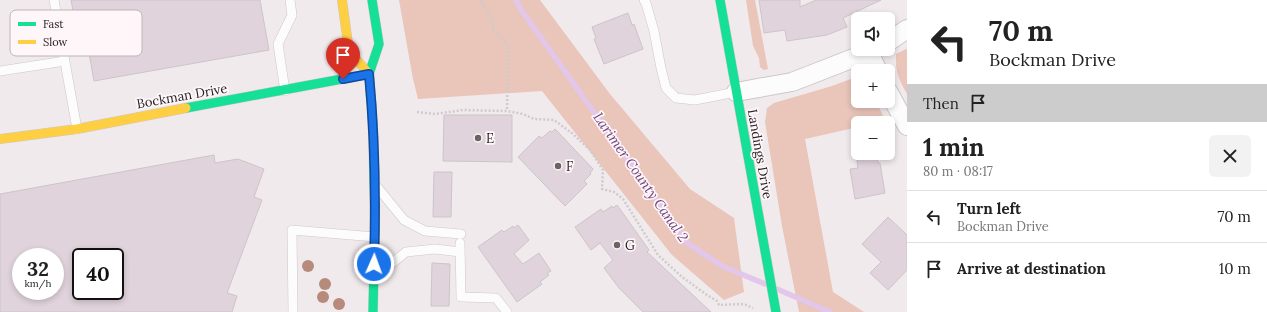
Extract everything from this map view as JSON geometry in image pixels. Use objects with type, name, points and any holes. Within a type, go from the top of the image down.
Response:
[{"type":"street","points":[[342,0],[349,51],[369,74]]},
{"type":"street","points":[[372,0],[379,44],[369,74],[374,125],[373,312]]},
{"type":"street","name":"Landings Drive","points":[[720,0],[776,312]]},
{"type":"street","points":[[895,37],[907,29]]},
{"type":"street","points":[[736,92],[792,82],[859,56]]},
{"type":"street","name":"Bockman Drive","points":[[0,139],[77,129],[369,74]]},
{"type":"street","points":[[895,103],[907,126]]},
{"type":"lane","points":[[54,0],[56,10]]},
{"type":"lane","points":[[285,91],[278,44],[292,15],[290,0]]},
{"type":"lane","points":[[644,0],[654,32],[666,88],[676,98],[695,100],[736,92]]},
{"type":"lane","points":[[64,56],[77,129]]},
{"type":"lane","points":[[0,71],[65,61]]},
{"type":"lane","points":[[374,182],[404,220],[425,231],[460,243]]},
{"type":"lane","points":[[293,312],[292,230],[374,237]]},
{"type":"lane","points":[[374,278],[406,252],[435,249],[460,243]]},
{"type":"lane","points":[[460,243],[461,297],[496,298],[507,312]]},
{"type":"path","points":[[480,0],[490,15],[494,30],[508,45],[507,111]]},
{"type":"path","points":[[417,112],[435,114],[463,110],[507,111],[522,114],[534,120],[554,120],[573,134],[590,150],[603,170],[602,189],[614,192],[623,199],[658,255],[682,277],[717,301],[719,305],[744,304],[753,308]]},
{"type":"shaded area","points":[[399,0],[540,0],[610,94],[690,189],[734,218],[744,292],[724,300],[672,255],[542,91],[418,99]]},
{"type":"shaded area","points":[[746,0],[755,0],[768,69],[764,70],[760,67],[759,58],[753,46]]},
{"type":"shaded area","points":[[906,49],[907,94],[898,75],[896,66],[896,54]]},
{"type":"shaded area","points":[[851,79],[851,108],[879,108],[883,116],[851,116],[851,129],[805,139],[833,292],[864,312],[799,312],[782,226],[765,122],[767,108],[774,103]]},
{"type":"building","points":[[71,0],[260,0],[269,50],[94,81],[90,56],[142,56],[142,10],[73,10]]},
{"type":"building","points":[[759,0],[800,0],[800,7],[816,0],[881,0],[856,12],[851,12],[851,14],[843,18],[847,27],[827,35],[787,41],[785,30],[764,33]]},
{"type":"building","points":[[628,13],[632,25],[634,24],[643,49],[604,64],[594,39],[596,38],[592,27]]},
{"type":"building","name":"E","points":[[444,115],[512,115],[512,162],[443,161]]},
{"type":"building","name":"F","points":[[555,129],[593,169],[590,173],[591,174],[584,181],[587,184],[565,206],[518,157],[539,136],[542,138],[550,131],[552,132]]},
{"type":"building","points":[[214,155],[215,163],[238,159],[264,169],[254,197],[262,200],[227,293],[237,296],[232,312],[0,312],[0,194]]},
{"type":"building","points":[[857,160],[877,160],[878,163],[880,163],[885,193],[855,199],[850,169],[858,168]]},
{"type":"building","points":[[434,172],[452,172],[451,217],[433,217]]},
{"type":"building","points":[[617,205],[649,250],[647,252],[711,312],[643,312],[619,288],[604,268],[613,260],[600,243],[591,250],[575,227],[601,209],[603,212],[612,206],[613,208]]},
{"type":"building","points":[[888,217],[907,235],[907,270],[888,290],[870,273],[881,262],[862,244]]},
{"type":"building","points":[[518,225],[529,240],[514,254],[523,264],[539,253],[551,271],[547,273],[549,275],[540,282],[542,284],[517,302],[478,247],[502,230],[504,232],[513,226],[514,228]]},
{"type":"building","points":[[432,263],[450,264],[449,306],[431,306]]},
{"type":"waterway","name":"Larimer County Canal 2","points":[[516,0],[522,11],[687,243],[722,266],[765,284]]},
{"type":"waterway","name":"Larimer County Canal 2","points":[[777,289],[830,312]]},
{"type":"traffic: fast","points":[[372,0],[379,44],[369,74],[373,125],[375,219],[373,312]]},
{"type":"traffic: fast","points":[[720,0],[776,312]]},
{"type":"traffic: fast","points":[[186,108],[369,74]]},
{"type":"traffic: slow","points":[[342,0],[349,51],[369,74]]},
{"type":"traffic: slow","points":[[0,139],[77,129],[186,108]]},
{"type":"place","name":"E","points":[[478,138]]},
{"type":"place","name":"F","points":[[558,166]]},
{"type":"place","name":"G","points":[[617,245]]},
{"type":"route","points":[[343,79],[369,74],[374,125],[374,264]]}]
